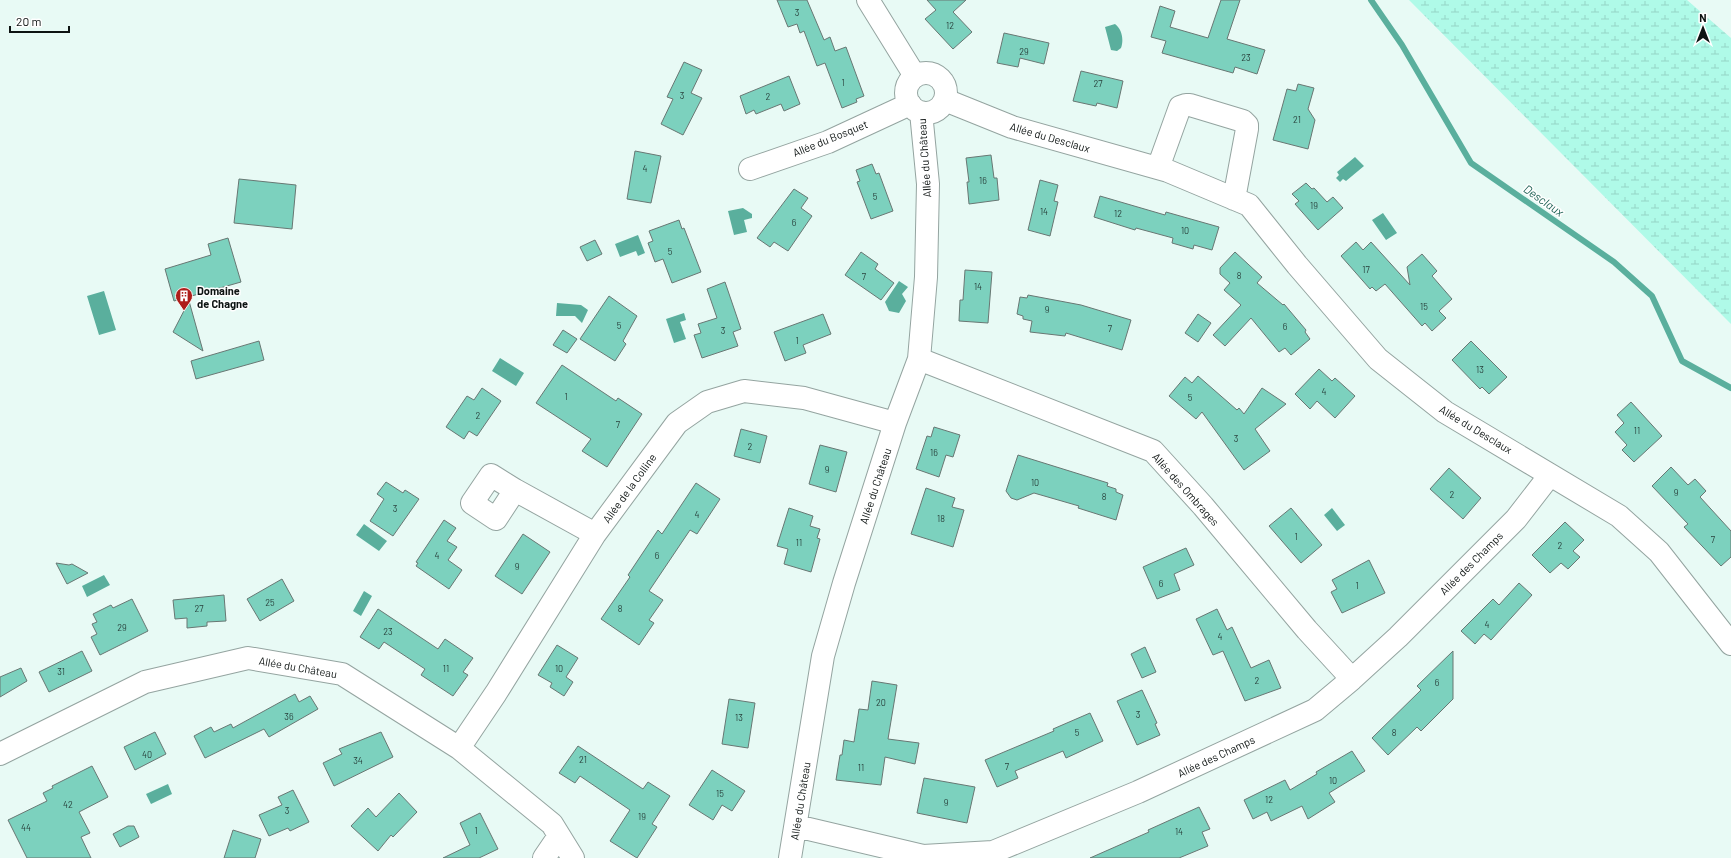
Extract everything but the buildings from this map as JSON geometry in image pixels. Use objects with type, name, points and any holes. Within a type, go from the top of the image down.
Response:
[{"type":"street","points":[[868,0],[915,76]]},
{"type":"street","points":[[927,72],[938,77],[946,87],[945,100],[942,105],[933,112],[915,108],[907,98],[907,86],[915,76],[927,72]]},
{"type":"street","name":"Allée du Desclaux","points":[[945,100],[1012,127],[1168,171],[1249,205],[1297,265],[1378,359],[1445,412],[1619,516],[1659,552],[1731,644]]},
{"type":"street","points":[[1158,168],[1180,107],[1190,105],[1243,121],[1247,125],[1247,129],[1234,199]]},
{"type":"street","name":"Allée du Bosquet","points":[[750,169],[828,142],[915,108]]},
{"type":"street","name":"Allée du Château","points":[[790,858],[824,656],[844,583],[895,423],[919,359],[926,277],[928,184],[915,108]]},
{"type":"street","name":"Allée des Ombrages","points":[[919,359],[1153,451],[1203,506],[1307,630],[1352,679]]},
{"type":"street","name":"Allée de la Colline","points":[[459,748],[496,693],[596,534],[677,423],[707,402],[744,391],[804,398],[895,423]]},
{"type":"street","name":"Allée des Champs","points":[[796,826],[923,856],[993,852],[1138,792],[1315,710],[1398,637],[1516,519],[1550,474]]},
{"type":"street","points":[[515,490],[596,534]]},
{"type":"street","name":"Allée du Château","points":[[0,754],[145,682],[248,658],[342,674],[459,748],[552,824],[573,858]]},
{"type":"street","points":[[544,858],[560,836]]},
{"type":"green space","points":[[1409,0],[1687,0],[1731,38],[1731,324]]},
{"type":"shaded area","points":[[1115,24],[1121,32],[1122,38],[1121,48],[1117,51],[1111,50],[1105,27]]},
{"type":"shaded area","points":[[1355,157],[1364,166],[1346,181],[1343,179],[1340,182],[1336,178],[1339,175],[1337,172]]},
{"type":"shaded area","points":[[743,208],[752,214],[752,218],[744,220],[747,232],[734,235],[728,211]]},
{"type":"shaded area","points":[[1383,213],[1397,233],[1386,240],[1372,220]]},
{"type":"shaded area","points":[[638,235],[645,253],[638,256],[636,251],[620,257],[615,244]]},
{"type":"shaded area","points":[[899,281],[908,287],[902,294],[906,301],[899,313],[889,311],[885,302]]},
{"type":"shaded area","points":[[104,291],[116,330],[99,335],[87,296]]},
{"type":"shaded area","points":[[557,303],[581,305],[588,310],[582,323],[575,316],[556,316]]},
{"type":"shaded area","points":[[684,313],[686,320],[680,322],[686,339],[674,343],[666,319]]},
{"type":"shaded area","points":[[500,358],[524,373],[516,386],[492,371]]},
{"type":"shaded area","points":[[1332,508],[1345,525],[1337,531],[1324,515]]},
{"type":"shaded area","points":[[364,524],[387,541],[379,551],[356,535]]},
{"type":"shaded area","points":[[104,575],[110,585],[87,597],[82,586]]},
{"type":"shaded area","points":[[364,591],[372,596],[361,616],[353,611]]},
{"type":"shaded area","points":[[168,784],[172,794],[151,804],[146,794]]},
{"type":"waterway","name":"Desclaux","points":[[1371,0],[1402,45],[1471,163],[1614,262],[1652,296],[1682,361],[1731,388]]},
{"type":"place","name":"Domaine de Chagne","points":[[184,311]]}]
